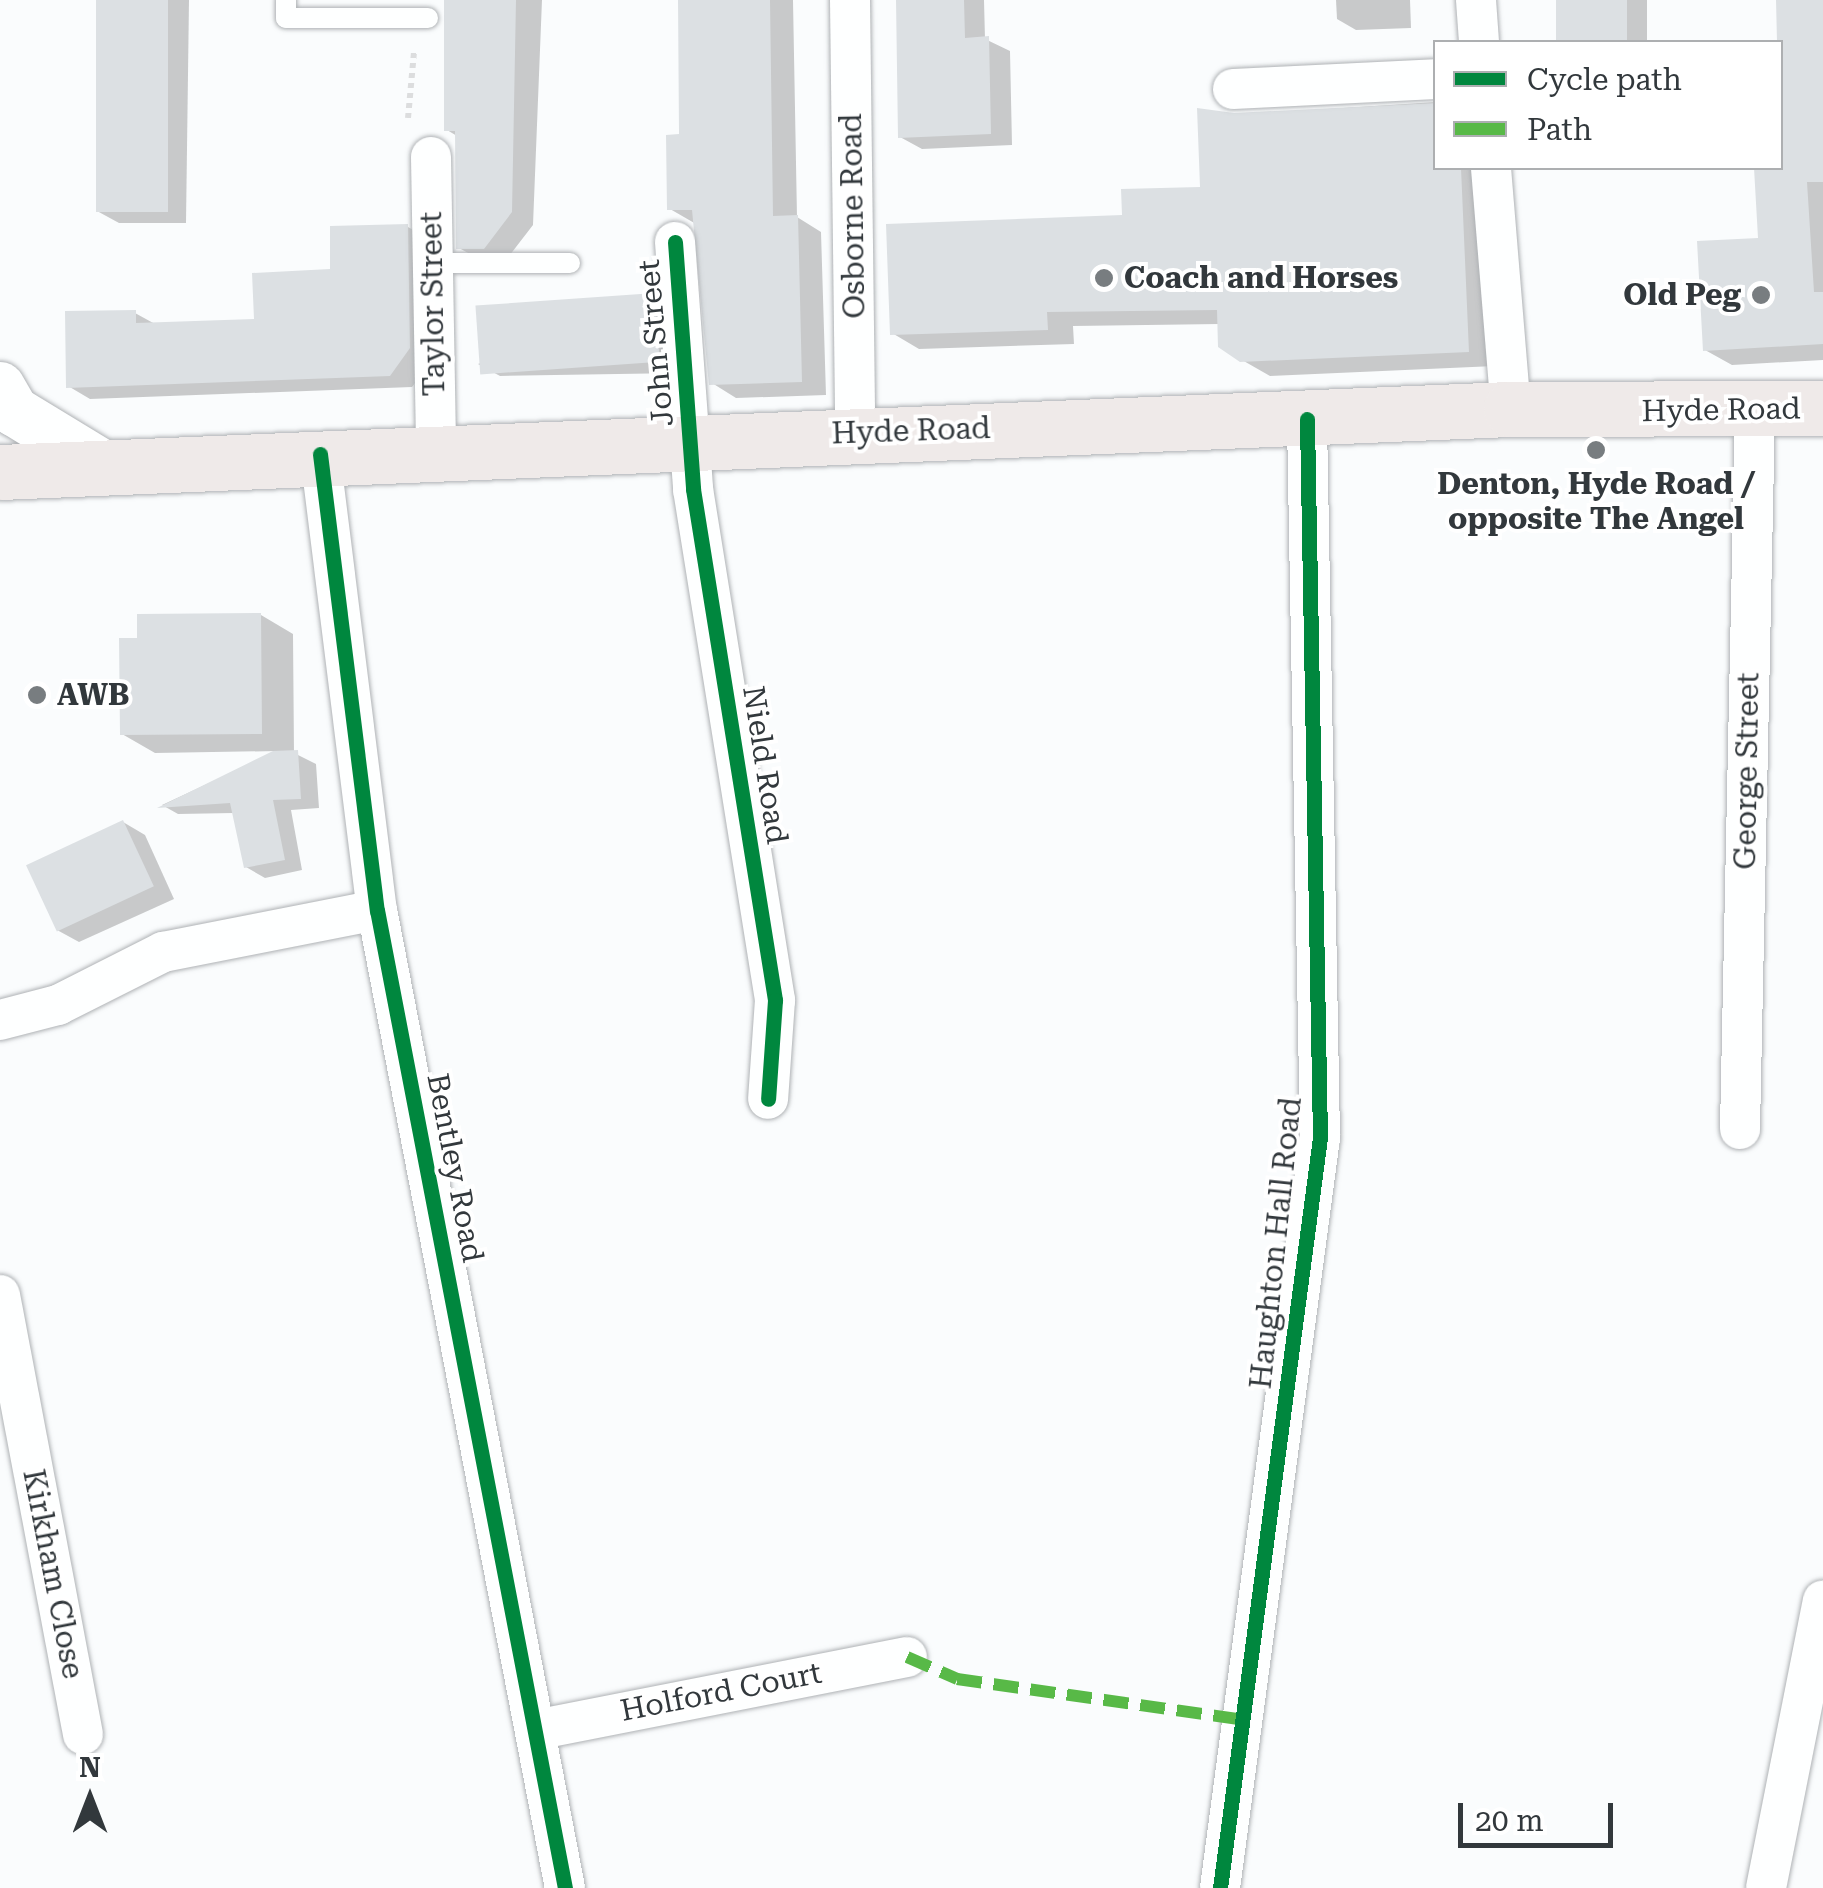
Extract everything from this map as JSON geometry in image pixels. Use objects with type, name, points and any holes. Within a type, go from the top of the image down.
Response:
[{"type":"main road","name":"Hyde Road","points":[[0,472],[320,454],[1510,410],[1755,413],[1823,408]]},
{"type":"street","name":"Osborne Road","points":[[850,0],[855,433]]},
{"type":"street","points":[[1476,0],[1479,40]]},
{"type":"street","points":[[1233,89],[1433,79]]},
{"type":"street","name":"Taylor Street","points":[[431,158],[436,451]]},
{"type":"street","points":[[1491,170],[1510,410]]},
{"type":"street","name":"John Street","points":[[675,242],[691,439]]},
{"type":"street","points":[[0,387],[14,411],[104,466]]},
{"type":"street","name":"George Street","points":[[1740,1129],[1755,413]]},
{"type":"street","name":"Haughton Hall Road","points":[[1220,1888],[1320,1138],[1307,419]]},
{"type":"street","name":"Nield Road","points":[[691,439],[693,488],[775,1000],[768,1099]]},
{"type":"street","name":"Bentley Road","points":[[320,454],[377,910],[565,1888]]},
{"type":"street","points":[[0,1020],[58,1004],[163,952],[377,910]]},
{"type":"street","name":"Kirkham Close","points":[[0,1296],[84,1734]]},
{"type":"street","points":[[1766,1888],[1823,1602]]},
{"type":"street","name":"Holford Court","points":[[535,1730],[907,1657]]},
{"type":"lane","points":[[286,0],[286,18],[428,18]]},
{"type":"lane","points":[[432,264],[570,262]]},
{"type":"path","points":[[428,18],[409,61],[408,148],[431,158]]},
{"type":"building","points":[[96,0],[168,0],[168,212],[96,212]]},
{"type":"building","points":[[444,0],[516,0],[512,212],[484,249],[456,249],[455,131],[444,131]]},
{"type":"building","points":[[678,0],[770,0],[773,216],[798,215],[802,382],[709,385],[692,210],[667,210],[666,135],[679,134]]},
{"type":"building","points":[[896,0],[964,0],[965,38],[989,36],[991,134],[898,138]]},
{"type":"building","points":[[1556,0],[1627,0],[1627,40],[1556,40]]},
{"type":"building","points":[[1776,0],[1823,0],[1823,182],[1807,182],[1814,292],[1823,292],[1823,344],[1703,351],[1697,241],[1758,238],[1754,170],[1783,170],[1783,40],[1777,40]]},
{"type":"building","points":[[1433,103],[1433,170],[1461,170],[1469,352],[1240,362],[1218,347],[1217,310],[1047,312],[1048,330],[890,335],[886,224],[1122,215],[1121,189],[1200,187],[1197,108],[1234,113]]},
{"type":"building","points":[[408,224],[410,348],[390,376],[66,388],[65,311],[136,310],[136,323],[254,319],[252,273],[330,269],[330,226]]},
{"type":"building","points":[[655,293],[660,362],[480,374],[475,306]]},
{"type":"building","points":[[261,613],[262,734],[120,735],[119,638],[137,638],[137,614]]},
{"type":"building","points":[[298,750],[301,799],[273,800],[285,860],[244,868],[230,803],[157,808],[273,751]]},
{"type":"building","points":[[123,820],[154,886],[57,931],[26,865]]},
{"type":"marked path","points":[[907,1657],[957,1679],[1244,1720]]},
{"type":"cycle path","points":[[675,242],[693,489],[775,1000],[768,1099]]},
{"type":"cycle path","points":[[1220,1888],[1320,1138],[1307,419]]},
{"type":"cycle path","points":[[320,454],[377,910],[565,1888]]},
{"type":"place","name":"Coach and Horses","points":[[1104,278]]},
{"type":"place","name":"Old Peg","points":[[1761,295]]},
{"type":"place","name":"Denton, Hyde Road / opposite The Angel","points":[[1596,450]]},
{"type":"place","name":"AWB","points":[[37,695]]}]
